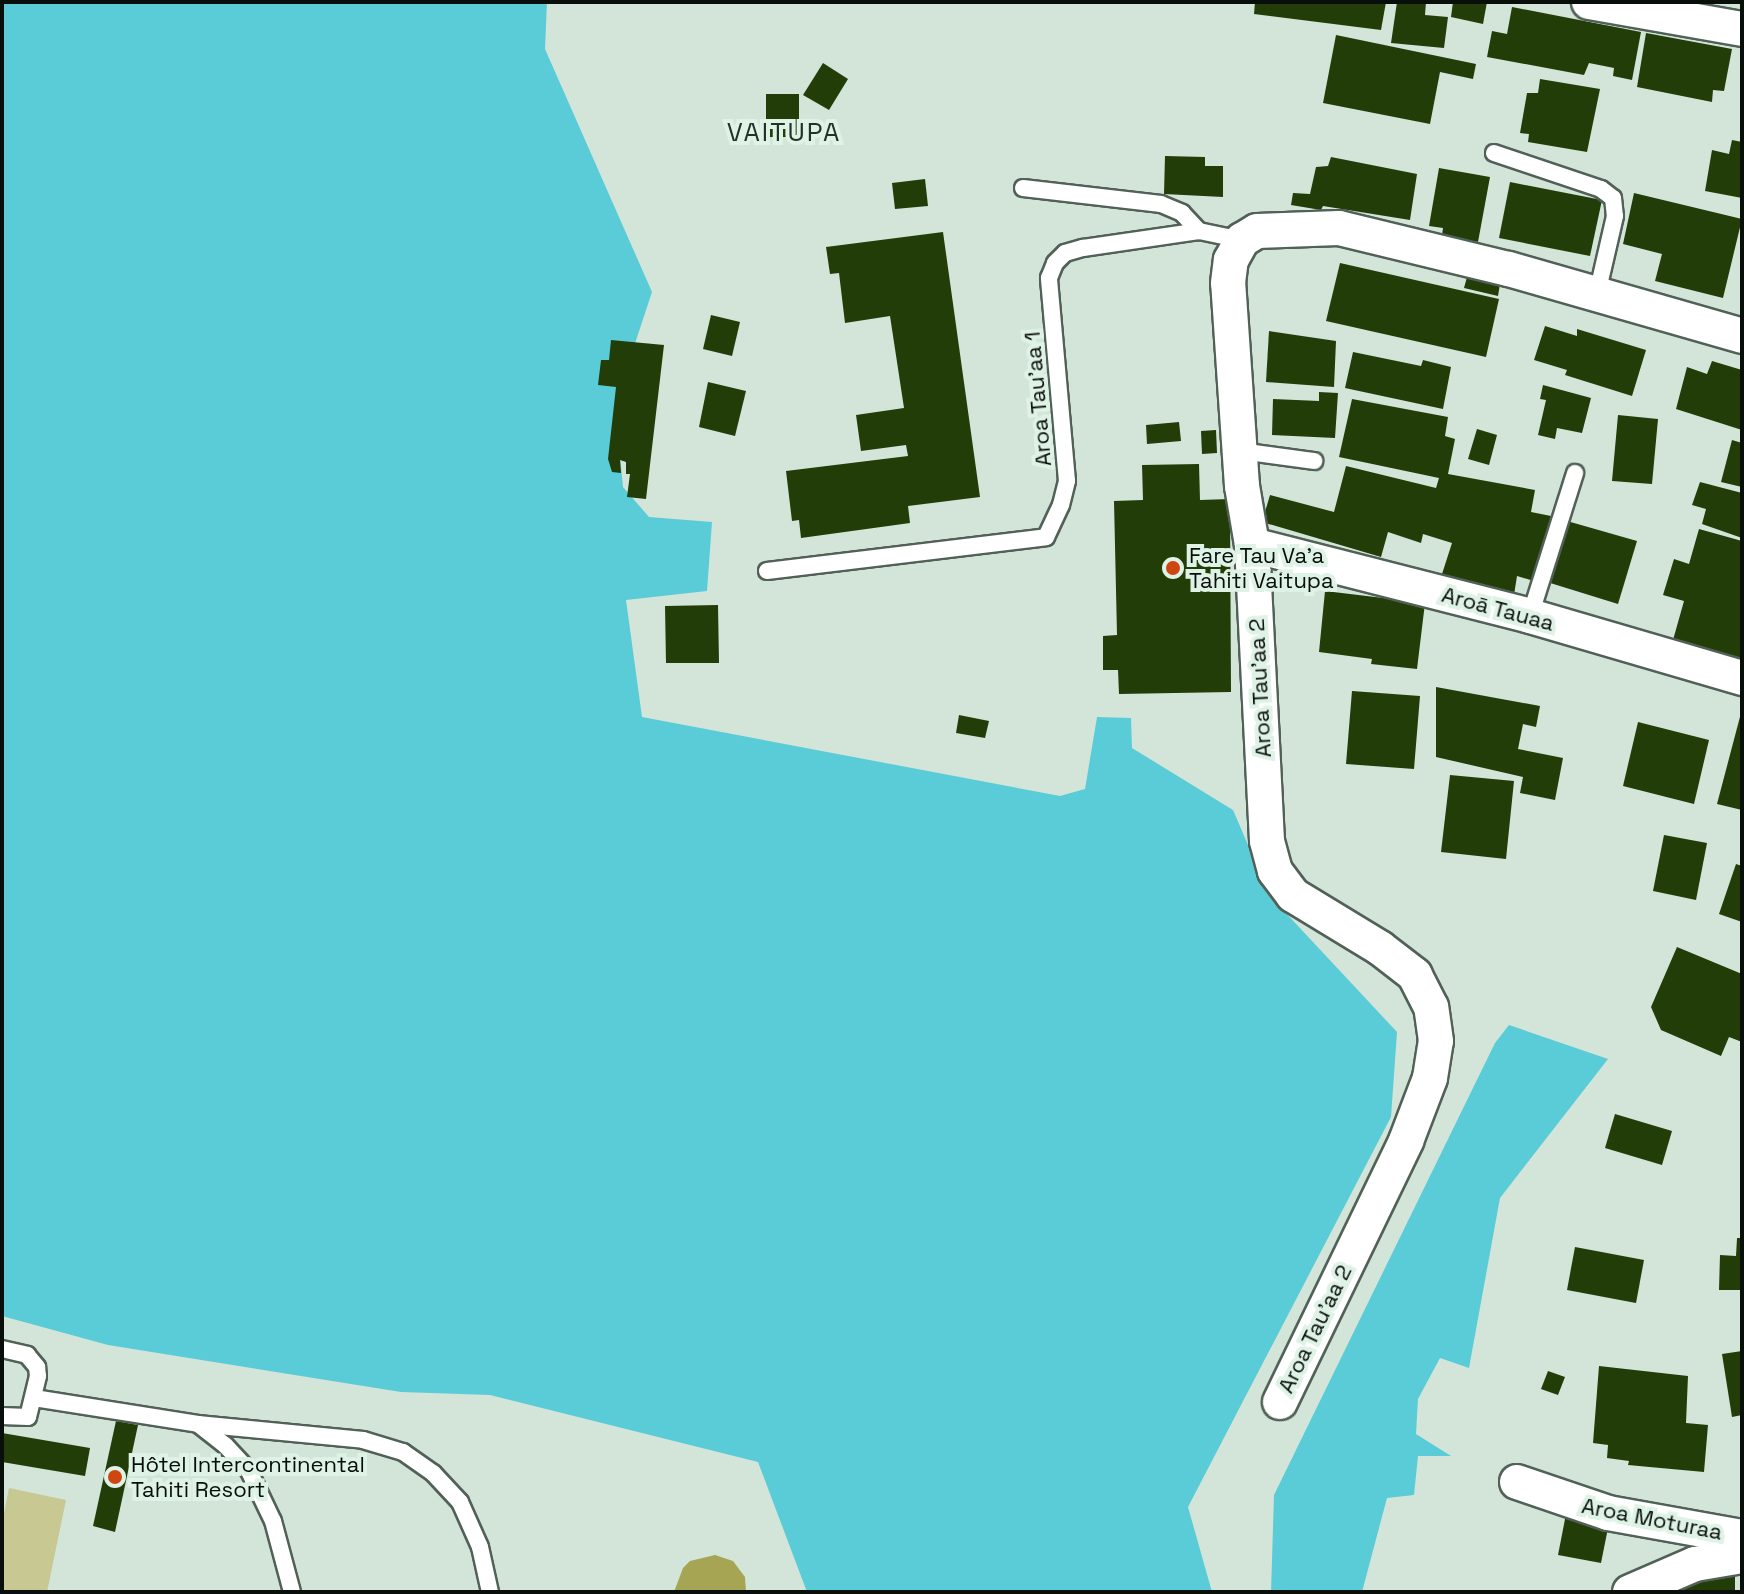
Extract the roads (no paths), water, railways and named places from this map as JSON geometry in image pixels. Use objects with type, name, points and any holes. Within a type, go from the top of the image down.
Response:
[{"type":"street","points":[[1589,2],[1742,29]]},
{"type":"street","points":[[1242,240],[1257,231],[1339,228],[1393,239],[1742,336]]},
{"type":"street","name":"Aroa Tau'aa 2","points":[[1242,240],[1231,260],[1228,283],[1240,451],[1252,545],[1267,841],[1275,871],[1293,895],[1380,948],[1415,975],[1431,1007],[1436,1041],[1430,1078],[1406,1141],[1280,1402]]},
{"type":"street","name":"Aroā Tauaa","points":[[1252,545],[1530,616],[1742,678]]},
{"type":"street","name":"Aroa Moturaa","points":[[1517,1482],[1608,1513],[1742,1537]]},
{"type":"street","name":"Aroa Moturaa","points":[[1630,1592],[1695,1564],[1742,1556]]},
{"type":"lane","points":[[1494,153],[1601,189],[1613,198],[1615,216],[1597,294]]},
{"type":"lane","points":[[1023,188],[1161,204],[1182,213],[1199,231]]},
{"type":"lane","name":"Aroa Tau'aa 1","points":[[767,571],[1046,537],[1061,505],[1067,481],[1049,278],[1055,263],[1065,253],[1083,248],[1199,231],[1242,240]]},
{"type":"lane","points":[[1240,451],[1314,461]]},
{"type":"lane","points":[[1530,616],[1575,473]]},
{"type":"lane","points":[[2,1349],[33,1360],[38,1376],[28,1417],[2,1416]]},
{"type":"lane","points":[[34,1398],[198,1424],[363,1440],[403,1452],[433,1473],[460,1502],[480,1547],[490,1592]]},
{"type":"lane","points":[[198,1424],[225,1445],[249,1471],[273,1521],[292,1592]]},
{"type":"water","points":[[2,2],[547,2],[545,49],[652,292],[615,404],[623,487],[649,517],[712,522],[707,591],[626,600],[642,717],[1060,796],[1085,789],[1097,717],[1131,718],[1132,748],[1233,810],[1270,896],[1397,1032],[1391,1117],[1188,1507],[1212,1592],[807,1592],[758,1462],[490,1395],[401,1392],[108,1345],[2,1316]]},
{"type":"water","points":[[1509,1025],[1608,1059],[1500,1198],[1469,1368],[1440,1358],[1418,1399],[1416,1434],[1451,1456],[1418,1456],[1414,1495],[1387,1498],[1362,1592],[1271,1592],[1274,1495],[1495,1043]]},
{"type":"place","name":"Fare Tau Va'a Tahiti Vaitupa","points":[[1173,568]]},
{"type":"place","name":"Hôtel Intercontinental Tahiti Resort","points":[[115,1477]]},
{"type":"district","name":"VAITUPA","points":[[784,133]]}]
